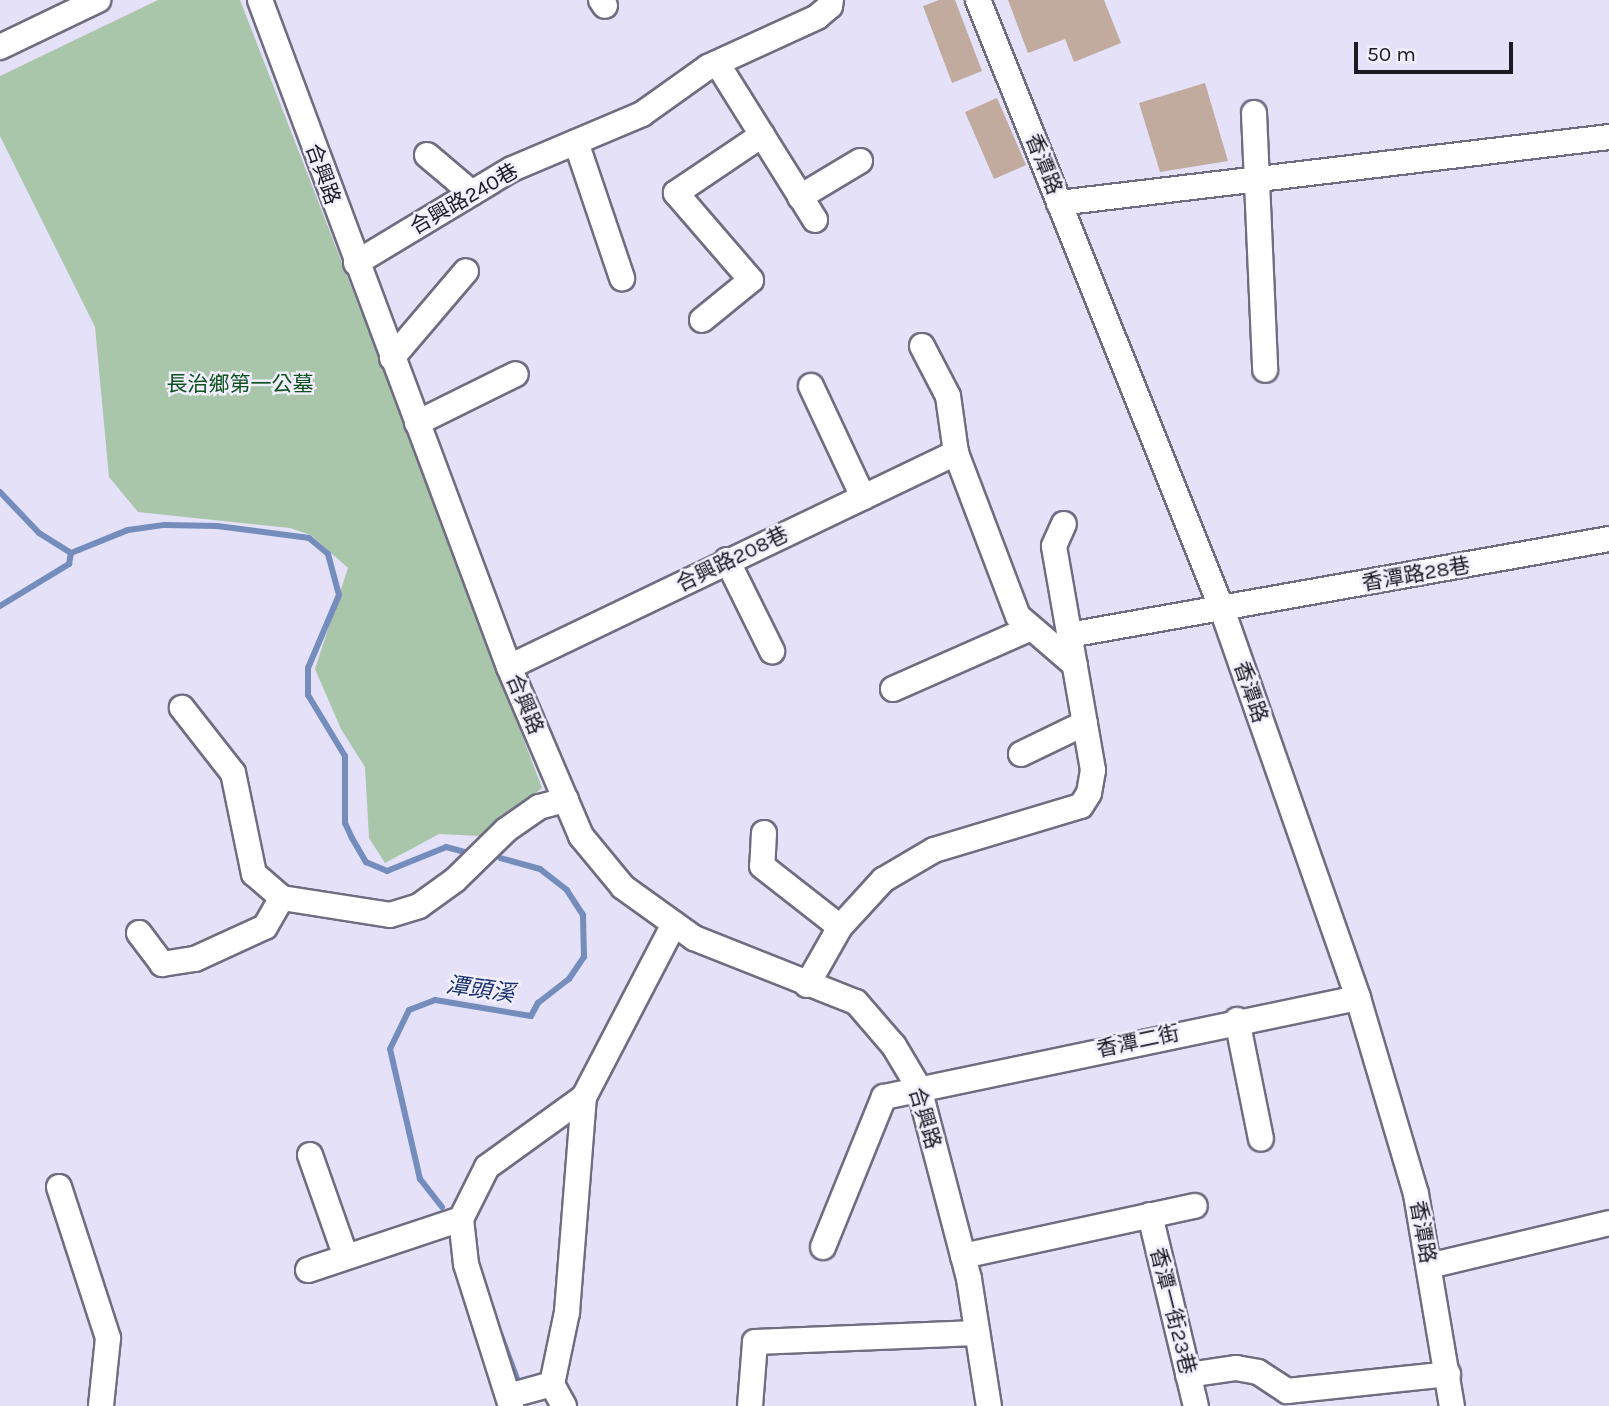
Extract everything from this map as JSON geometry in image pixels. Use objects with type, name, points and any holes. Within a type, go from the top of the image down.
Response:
[{"type":"street","points":[[0,47],[98,0]]},
{"type":"street","name":"合興路","points":[[260,0],[509,667],[581,836],[623,887],[694,938],[807,985],[856,1002],[894,1046],[919,1088],[963,1256],[989,1406]]},
{"type":"street","name":"合興路240巷","points":[[356,263],[512,169],[642,114],[717,63],[806,23],[830,6],[831,0]]},
{"type":"street","name":"香潭路","points":[[978,0],[1222,609],[1358,998],[1416,1194],[1452,1406]]},
{"type":"street","points":[[717,63],[815,220]]},
{"type":"street","points":[[1254,113],[1265,370]]},
{"type":"street","points":[[702,320],[751,280],[676,193],[762,135]]},
{"type":"street","points":[[1059,203],[1609,137]]},
{"type":"street","points":[[576,142],[622,278]]},
{"type":"street","points":[[427,155],[472,193]]},
{"type":"street","points":[[800,197],[860,161]]},
{"type":"street","points":[[392,358],[466,271]]},
{"type":"street","points":[[922,346],[948,396],[956,453],[1018,616],[1075,665]]},
{"type":"street","points":[[417,423],[516,374]]},
{"type":"street","points":[[811,386],[863,496]]},
{"type":"street","name":"合興路208巷","points":[[509,667],[726,560],[956,453]]},
{"type":"street","points":[[807,985],[840,927],[883,880],[934,849],[1081,806],[1089,793],[1093,770],[1054,546],[1064,524]]},
{"type":"street","name":"香潭路28巷","points":[[1069,635],[1609,539]]},
{"type":"street","points":[[726,560],[772,650]]},
{"type":"street","points":[[893,689],[1031,628]]},
{"type":"street","points":[[181,708],[233,773],[254,874],[282,898],[390,915],[419,906],[455,880],[528,814],[566,800]]},
{"type":"street","points":[[1021,754],[1085,723]]},
{"type":"street","points":[[764,833],[762,866],[840,927]]},
{"type":"street","points":[[139,933],[162,964],[195,959],[265,927],[282,898]]},
{"type":"street","points":[[584,1097],[541,1123],[487,1167],[461,1219],[467,1264],[512,1401],[558,1395],[584,1097],[674,924]]},
{"type":"street","name":"香潭二街","points":[[823,1247],[884,1097],[1237,1020],[1358,998]]},
{"type":"street","points":[[1237,1020],[1261,1139]]},
{"type":"street","points":[[310,1155],[346,1257]]},
{"type":"street","points":[[59,1187],[108,1338],[101,1406]]},
{"type":"street","points":[[963,1256],[1195,1206]]},
{"type":"street","name":"香潭一街23巷","points":[[1150,1215],[1196,1406]]},
{"type":"street","points":[[308,1270],[461,1219]]},
{"type":"street","points":[[1429,1266],[1609,1223]]},
{"type":"street","points":[[750,1406],[755,1342],[977,1333]]},
{"type":"street","points":[[1188,1375],[1236,1368],[1258,1372],[1287,1391],[1448,1374]]},
{"type":"green space","name":"長治鄉第一公墓","points":[[158,0],[240,0],[396,402],[542,788],[480,836],[439,834],[385,863],[369,838],[365,767],[341,729],[315,669],[348,568],[311,535],[290,528],[138,512],[109,477],[95,327],[0,136],[0,76]]},
{"type":"building","points":[[939,0],[955,0],[982,71],[952,83],[923,6]]},
{"type":"building","points":[[1008,0],[1104,0],[1121,43],[1074,62],[1065,39],[1028,53]]},
{"type":"building","points":[[1205,83],[1228,161],[1160,172],[1139,103]]},
{"type":"building","points":[[997,98],[1026,165],[994,179],[965,112]]},
{"type":"waterway","points":[[0,492],[39,533],[71,553],[128,530],[165,525],[217,526],[309,538],[328,554],[339,595],[308,668],[308,695],[345,756],[345,823],[352,838],[366,862],[387,871],[446,847],[468,853]]},
{"type":"waterway","points":[[0,606],[69,564],[71,553]]},
{"type":"waterway","name":"潭頭溪","points":[[442,1207],[420,1179],[390,1049],[409,1010],[435,1000],[531,1016],[538,1003],[569,979],[584,957],[583,915],[567,890],[540,869],[500,858]]},
{"type":"waterway","name":"潭頭溪","points":[[500,1333],[519,1384]]}]
